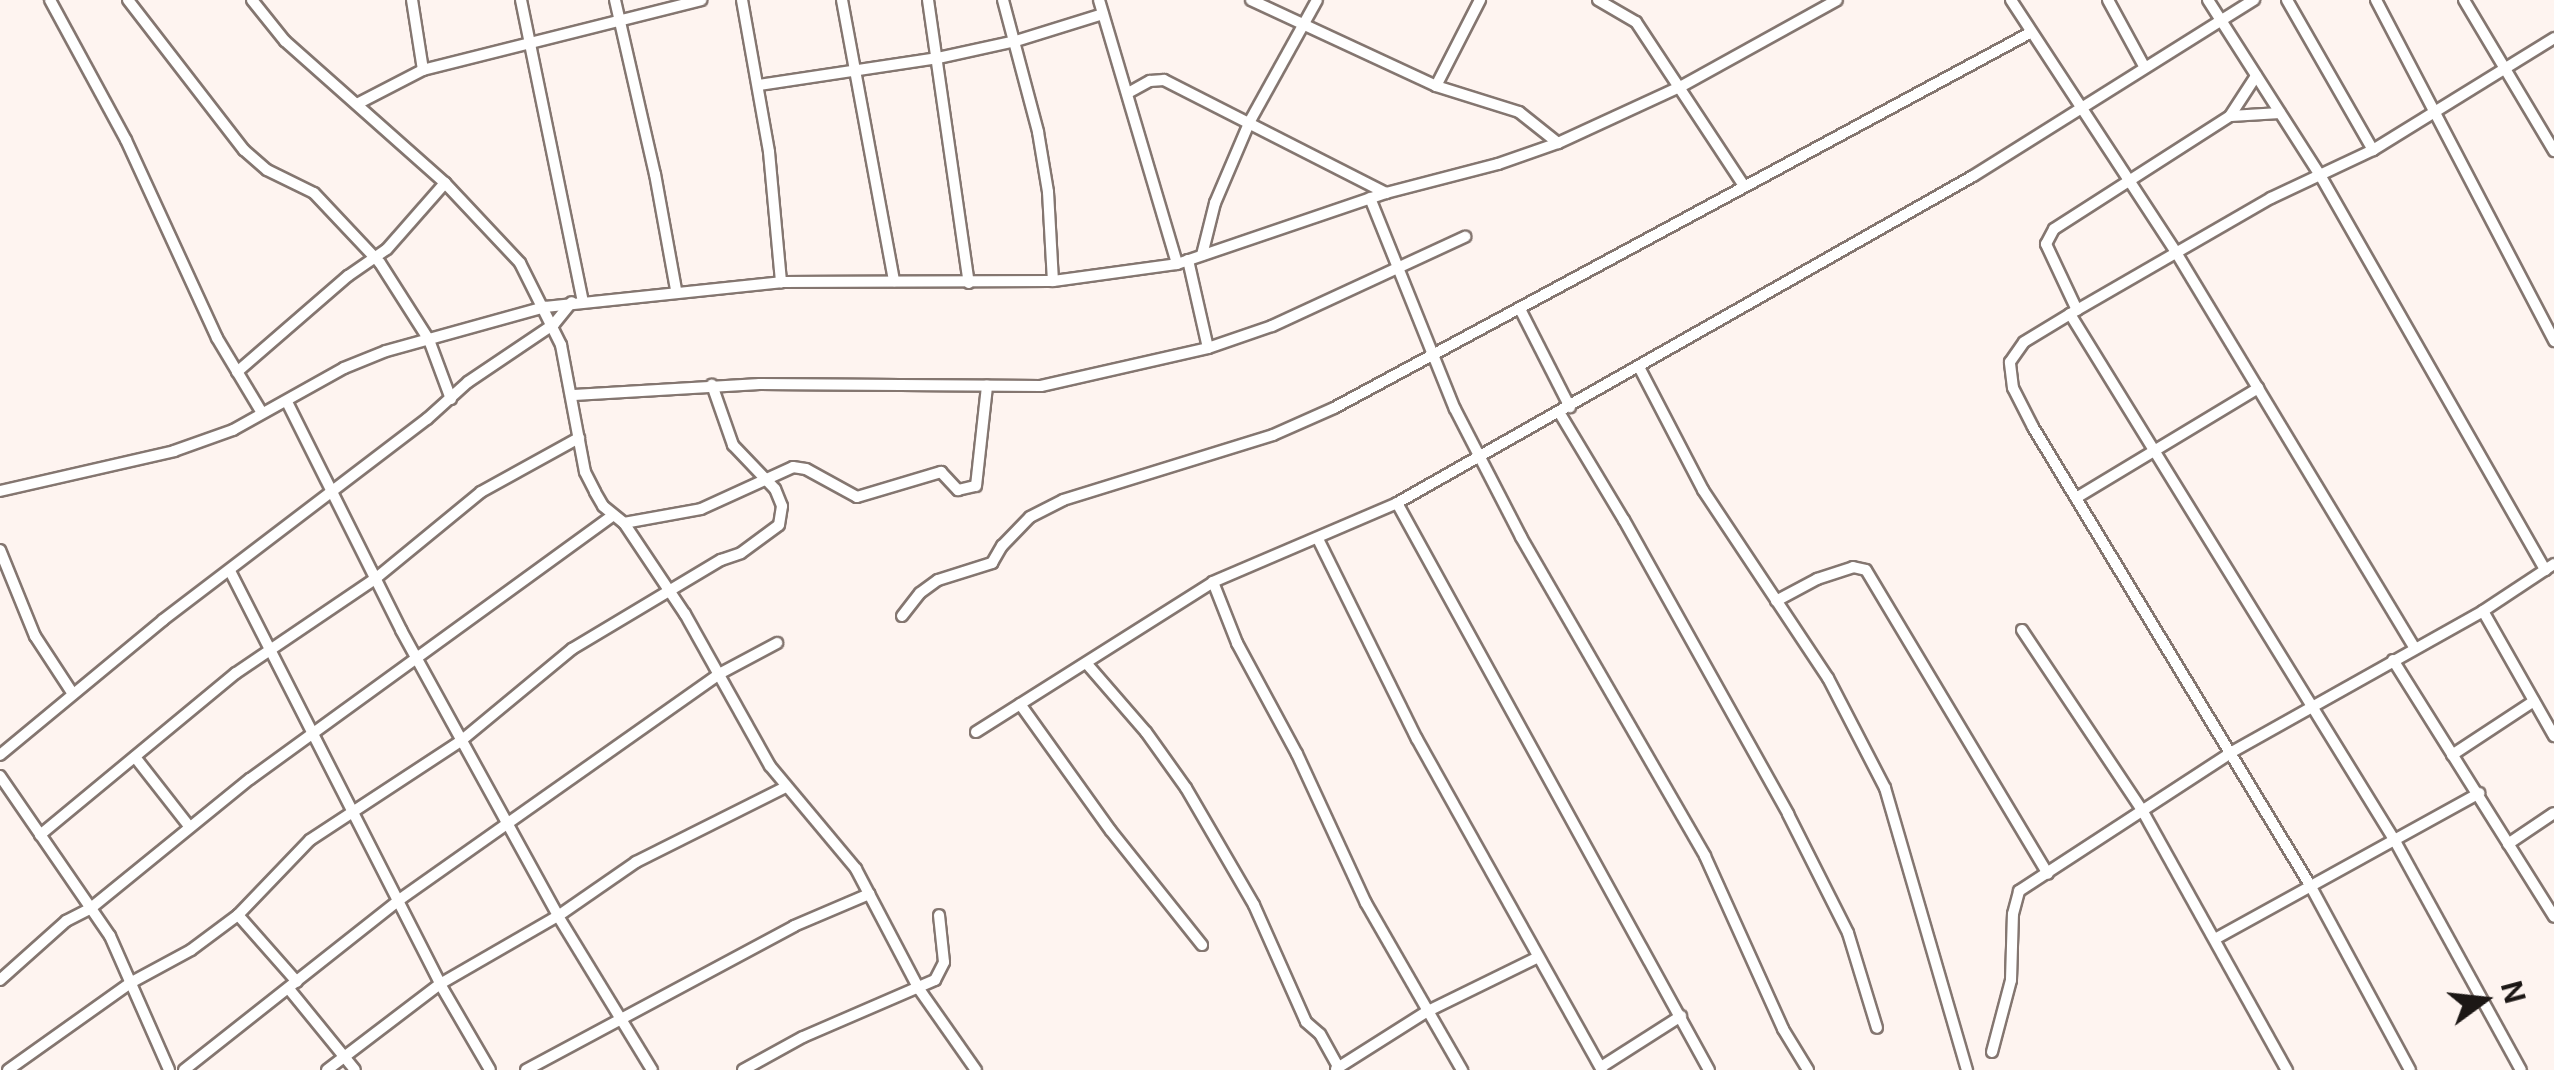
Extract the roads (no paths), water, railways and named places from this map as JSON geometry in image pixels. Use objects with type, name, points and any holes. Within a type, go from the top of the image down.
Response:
[{"type":"street","points":[[50,0],[126,140],[237,372],[262,413]]},
{"type":"street","points":[[128,0],[244,150],[267,170],[314,193],[376,257],[429,340],[451,399]]},
{"type":"street","points":[[252,0],[285,41],[445,184],[520,263],[554,324],[574,395],[586,472],[603,506],[624,523],[668,591],[757,746],[786,786],[841,848],[919,989],[976,1070]]},
{"type":"street","points":[[412,0],[423,70]]},
{"type":"street","points":[[522,0],[578,302]]},
{"type":"street","points":[[614,0],[655,174],[676,290]]},
{"type":"street","points":[[357,104],[423,70],[702,0]]},
{"type":"street","points":[[742,0],[759,84],[782,282]]},
{"type":"street","points":[[842,0],[894,281]]},
{"type":"street","points":[[928,0],[969,283]]},
{"type":"street","points":[[1003,0],[1016,41],[1048,192],[1052,281]]},
{"type":"street","points":[[1099,0],[1208,348]]},
{"type":"street","points":[[1251,0],[1436,86],[1519,112],[1540,124],[1558,143]]},
{"type":"street","points":[[1202,256],[1214,202],[1250,122],[1318,0]]},
{"type":"street","points":[[1436,86],[1480,0]]},
{"type":"street","points":[[1598,0],[1636,22],[1682,86],[1744,186]]},
{"type":"street","points":[[0,491],[174,451],[234,430],[344,368],[545,307],[676,290],[782,282],[1052,281],[1183,262],[1386,192],[1481,169],[1558,143],[1682,86],[1837,0]]},
{"type":"street","points":[[2011,0],[2177,254],[2414,647]]},
{"type":"street","points":[[2108,0],[2146,68]]},
{"type":"street","points":[[1992,1052],[2011,980],[2012,927],[2019,892],[2232,752],[2311,704],[2483,612],[2549,567],[2320,175],[2208,0]]},
{"type":"street","points":[[976,732],[1214,582],[1397,503],[1481,458],[2082,110],[2254,0]]},
{"type":"street","points":[[2287,0],[2373,150]]},
{"type":"street","points":[[2376,0],[2554,341]]},
{"type":"street","points":[[2464,0],[2554,151]]},
{"type":"street","points":[[759,84],[938,58],[1016,41],[1104,14]]},
{"type":"street","points":[[902,616],[920,593],[938,580],[992,563],[1030,517],[1063,500],[1273,435],[1334,408],[1522,311],[1744,186],[2030,33]]},
{"type":"street","points":[[2410,1070],[2310,885],[2013,388],[2010,362],[2024,342],[2074,312],[2271,198],[2373,150],[2554,38]]},
{"type":"street","points":[[2256,76],[2230,116],[2054,230],[2046,244],[2074,312],[2396,841],[2521,1070]]},
{"type":"street","points":[[1128,93],[1150,80],[1164,80],[1386,192]]},
{"type":"street","points":[[2230,116],[2280,114]]},
{"type":"street","points":[[237,372],[408,229],[445,184]]},
{"type":"street","points":[[1370,198],[1431,355],[1481,458],[1625,722],[1705,856],[1783,1028],[1808,1070]]},
{"type":"street","points":[[574,395],[712,385],[1041,386],[1208,348],[1272,326],[1465,236]]},
{"type":"street","points":[[0,756],[73,694],[578,302]]},
{"type":"street","points":[[1522,311],[1564,410],[1788,814],[1848,932],[1877,1028]]},
{"type":"street","points":[[1639,367],[1703,490],[1828,678],[1885,788],[1966,1070]]},
{"type":"street","points":[[8,1070],[132,982],[191,950],[238,915],[310,840],[462,740],[572,649],[668,591],[741,553],[779,525],[782,506],[766,477],[746,464],[732,445],[712,385]]},
{"type":"street","points":[[624,523],[701,508],[793,468],[806,469],[857,497],[941,472],[958,490],[976,486],[987,386]]},
{"type":"street","points":[[2076,498],[2258,388]]},
{"type":"street","points":[[287,402],[375,580],[558,916],[652,1070]]},
{"type":"street","points":[[40,835],[187,711],[271,648],[375,580],[482,492],[579,438]]},
{"type":"street","points":[[1397,503],[1709,1070]]},
{"type":"street","points":[[0,980],[66,921],[91,908],[189,826],[613,515]]},
{"type":"street","points":[[1318,539],[1417,739],[1536,958],[1602,1068],[1681,1016]]},
{"type":"street","points":[[0,550],[35,636],[73,694]]},
{"type":"street","points":[[1776,601],[1816,579],[1853,567],[1866,570],[2048,874]]},
{"type":"street","points":[[230,571],[440,984],[490,1070]]},
{"type":"street","points":[[1214,582],[1261,692],[1296,754],[1366,903],[1462,1070]]},
{"type":"street","points":[[2483,612],[2554,736]]},
{"type":"street","points":[[2022,630],[2142,810],[2287,1070]]},
{"type":"street","points":[[184,1070],[400,900],[719,674],[777,642]]},
{"type":"street","points":[[2393,660],[2554,918]]},
{"type":"street","points":[[1087,664],[1146,732],[1186,788],[1254,905],[1306,1022],[1320,1034],[1343,1068],[1426,1012],[1536,958]]},
{"type":"street","points":[[2452,755],[2534,701]]},
{"type":"street","points":[[1020,704],[1111,831],[1202,944]]},
{"type":"street","points":[[136,757],[189,826]]},
{"type":"street","points":[[0,776],[91,908],[132,982],[169,1070]]},
{"type":"street","points":[[327,1070],[440,984],[558,916],[636,862],[786,786]]},
{"type":"street","points":[[2216,939],[2479,793]]},
{"type":"street","points":[[2508,844],[2554,814]]},
{"type":"street","points":[[526,1070],[618,1017],[794,926],[869,894]]},
{"type":"street","points":[[238,915],[356,1070]]},
{"type":"street","points":[[743,1070],[802,1037],[936,980],[944,962],[939,915]]}]
